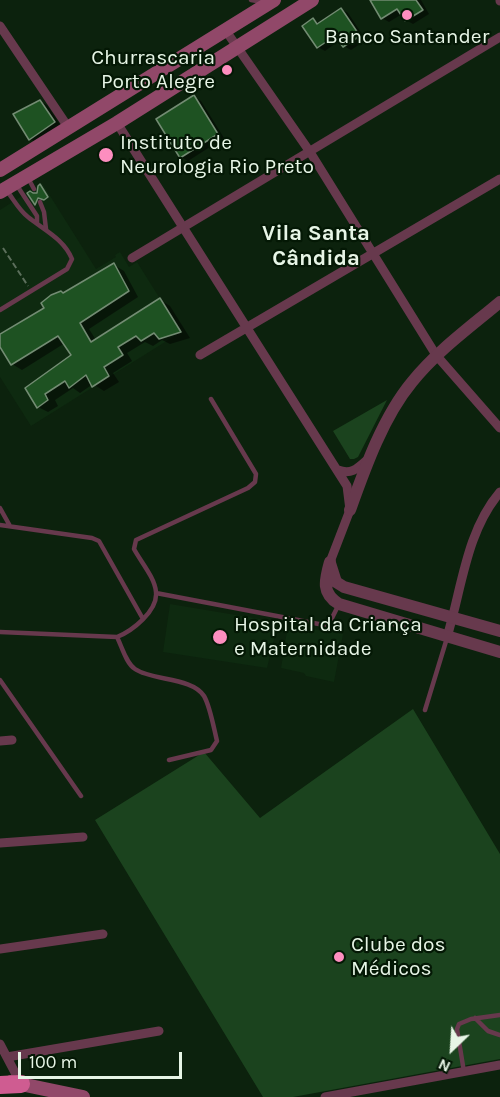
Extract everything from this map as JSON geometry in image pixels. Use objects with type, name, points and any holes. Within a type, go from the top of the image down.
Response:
[{"type":"highway","points":[[0,1085],[21,1084]]},
{"type":"main road","points":[[12,185],[117,123],[312,0]]},
{"type":"main road","points":[[0,170],[272,2]]},
{"type":"main road","points":[[105,105],[117,123]]},
{"type":"main road","points":[[0,1080],[83,1097]]},
{"type":"street","points":[[0,26],[68,127]]},
{"type":"street","points":[[226,31],[310,152],[436,355],[500,428]]},
{"type":"street","points":[[132,258],[500,38]]},
{"type":"street","points":[[117,123],[338,470],[347,486],[350,510]]},
{"type":"street","points":[[200,355],[500,179]]},
{"type":"street","points":[[500,302],[436,355],[410,384],[379,435],[325,580],[328,596],[339,604],[500,652]]},
{"type":"street","points":[[338,470],[346,473],[355,471],[370,458]]},
{"type":"street","points":[[447,637],[467,558],[477,530],[500,492]]},
{"type":"street","points":[[330,562],[336,582],[344,587],[500,631]]},
{"type":"street","points":[[0,741],[12,740]]},
{"type":"street","points":[[0,843],[83,837]]},
{"type":"street","points":[[0,949],[103,934]]},
{"type":"street","points":[[7,1057],[159,1031]]},
{"type":"street","points":[[0,1044],[21,1084]]},
{"type":"street","points":[[325,1097],[500,1065]]},
{"type":"lane","points":[[251,0],[272,2]]},
{"type":"lane","points":[[12,185],[33,189]]},
{"type":"lane","points":[[0,310],[67,269],[71,263],[68,250],[20,209],[12,185]]},
{"type":"lane","points":[[12,185],[37,216],[37,223]]},
{"type":"lane","points":[[40,202],[46,229]]},
{"type":"lane","points":[[0,632],[117,638],[133,629],[143,619],[155,602],[156,593],[134,549],[133,545],[136,540],[248,488],[255,482],[256,474],[211,399]]},
{"type":"lane","points":[[0,508],[10,526]]},
{"type":"lane","points":[[0,525],[92,538],[99,541],[143,619]]},
{"type":"lane","points":[[156,593],[324,625],[330,622],[339,604]]},
{"type":"lane","points":[[425,710],[447,637]]},
{"type":"lane","points":[[117,638],[130,665],[137,671],[183,683],[204,695],[217,741],[215,747],[169,760]]},
{"type":"lane","points":[[0,680],[81,796]]},
{"type":"lane","points":[[464,1072],[457,1029],[463,1021],[500,1015]]},
{"type":"lane","points":[[475,1018],[488,1030],[500,1035]]},
{"type":"path","points":[[3,248],[31,291]]},
{"type":"shaded area","points":[[42,183],[96,269],[120,252],[129,267],[137,262],[181,332],[31,426],[0,377],[0,210]]},
{"type":"shaded area","points":[[387,400],[358,457],[350,459],[333,431]]},
{"type":"shaded area","name":"Hospital da Criança e Maternidade","points":[[170,604],[278,622],[267,668],[163,652]]},
{"type":"shaded area","points":[[288,625],[343,634],[334,682],[281,668]]},
{"type":"shaded area","name":"Clube dos Médicos","points":[[413,709],[500,854],[500,1059],[293,1097],[263,1097],[95,820],[204,752],[260,818]]},
{"type":"building","points":[[370,0],[416,0],[423,10],[405,21],[397,9],[381,19]]},
{"type":"building","points":[[341,8],[360,36],[343,47],[335,36],[317,48],[302,26],[313,18],[317,24]]},
{"type":"building","points":[[194,95],[218,134],[180,158],[156,119]]},
{"type":"building","points":[[40,100],[55,122],[29,140],[13,114]]},
{"type":"building","points":[[40,184],[48,197],[44,200],[38,198],[35,205],[27,193],[30,191],[37,193]]},
{"type":"building","points":[[114,263],[129,291],[80,323],[91,342],[160,298],[181,332],[159,339],[154,333],[141,341],[136,336],[118,347],[123,355],[104,367],[109,376],[92,387],[86,375],[69,388],[65,381],[45,394],[48,400],[37,408],[25,388],[71,355],[58,336],[11,365],[0,347],[0,334],[44,308],[41,303],[51,295],[61,291],[63,293]]},
{"type":"place","name":"Banco Santander","points":[[407,15]]},
{"type":"place","name":"Churrascaria Porto Alegre","points":[[227,70]]},
{"type":"place","name":"Instituto de Neurologia Rio Preto","points":[[106,155]]},
{"type":"place","name":"Hospital da Criança e Maternidade","points":[[220,637]]},
{"type":"place","name":"Clube dos Médicos","points":[[339,957]]},
{"type":"district","name":"Vila Santa Cândida","points":[[316,246]]}]
